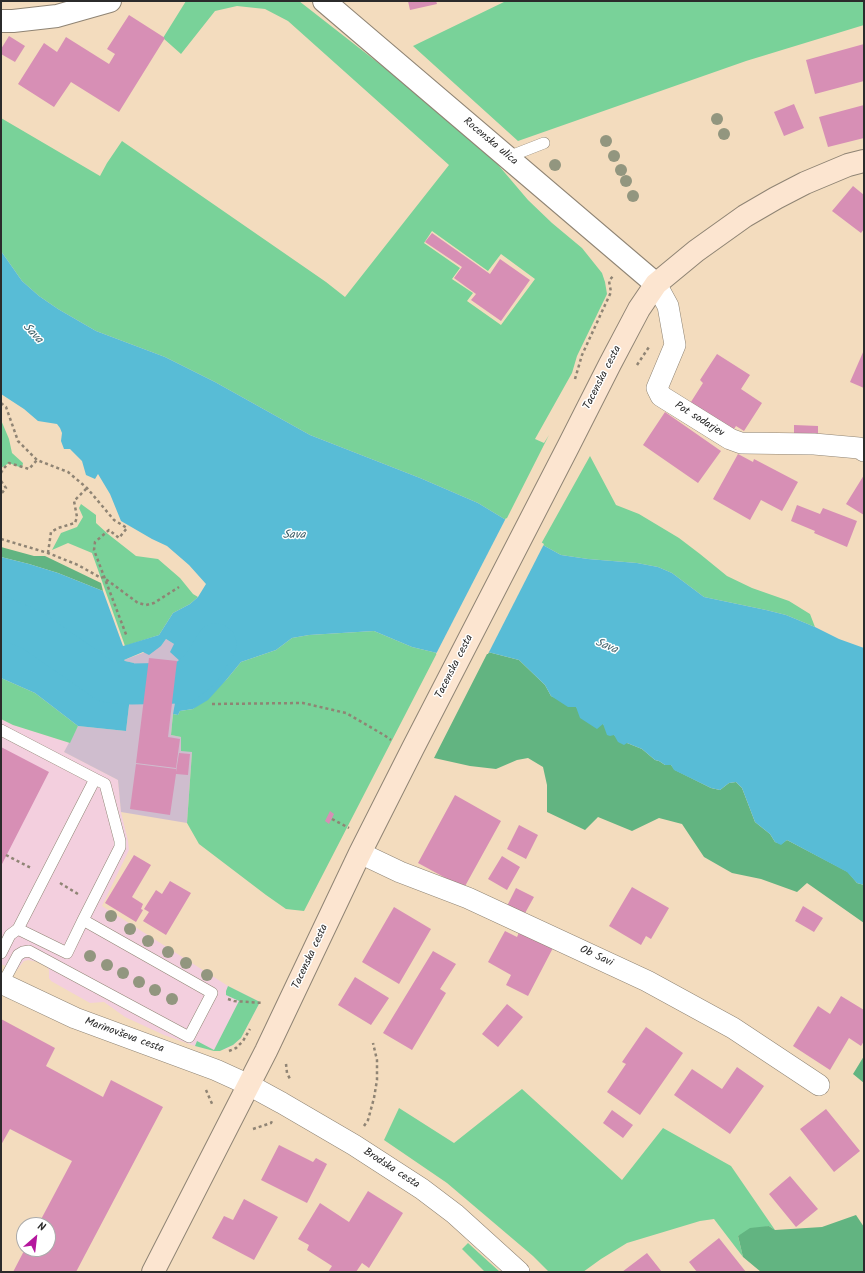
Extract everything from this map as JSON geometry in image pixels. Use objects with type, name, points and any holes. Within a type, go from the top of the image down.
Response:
[{"type":"main road","name":"Tacenska cesta","points":[[153,1272],[249,1085],[360,853],[404,746],[569,445],[639,309],[656,284],[696,251],[751,212],[805,183],[848,165],[864,161]]},
{"type":"street","points":[[1,20],[21,21],[57,16],[110,1]]},
{"type":"street","name":"Rocenska ulica","points":[[324,1],[656,284]]},
{"type":"street","name":"Pot sodarjev","points":[[656,284],[668,306],[675,345],[657,388],[661,396],[730,439],[741,443],[862,444]]},
{"type":"street","name":"Ob Savi","points":[[360,853],[400,872],[468,898],[647,981],[732,1028],[819,1085]]},
{"type":"street","name":"Marinovševa cesta","points":[[2,983],[75,1018],[216,1070],[249,1085]]},
{"type":"street","name":"Brodska cesta","points":[[249,1085],[354,1145],[422,1189],[455,1214],[519,1272]]},
{"type":"lane","points":[[508,157],[544,143]]},
{"type":"lane","points":[[1,730],[105,784],[120,841],[120,847],[66,953],[70,973]]},
{"type":"lane","points":[[1,953],[10,935],[18,929],[95,779]]},
{"type":"lane","points":[[2,983],[18,955],[29,951],[189,1037],[212,993],[83,920]]},
{"type":"lane","points":[[18,929],[66,953]]},
{"type":"path","points":[[574,383],[582,355],[611,292],[609,281],[627,258]]},
{"type":"path","points":[[1,403],[6,407],[18,441],[37,460],[68,472],[87,488],[114,520],[127,528],[120,538],[109,530],[95,542],[94,550],[127,637]]},
{"type":"path","points":[[1,473],[9,463],[29,469],[37,460]]},
{"type":"path","points":[[1,481],[6,488],[1,494]]},
{"type":"path","points":[[48,553],[51,532],[58,528],[75,523],[77,517],[74,501],[87,488]]},
{"type":"path","points":[[1,539],[48,553],[78,565],[101,578],[103,577],[138,603],[146,605],[154,603],[179,586]]},
{"type":"path","points":[[212,704],[303,703],[346,713],[404,746]]},
{"type":"path","points":[[332,819],[351,829]]},
{"type":"path","points":[[212,993],[234,1001],[263,1003]]},
{"type":"path","points":[[354,1145],[368,1120],[374,1098],[377,1080],[377,1060],[373,1043]]},
{"type":"shaded area","points":[[166,639],[174,644],[181,662],[189,655],[191,657],[173,714],[171,735],[181,737],[192,752],[187,823],[121,812],[118,780],[64,752],[78,726],[126,731],[134,663],[124,660],[161,646]]},
{"type":"shaded area","points":[[1,719],[13,725],[70,743],[64,752],[118,780],[121,812],[129,850],[102,906],[228,986],[260,1002],[241,1038],[233,1045],[226,1049],[217,1051],[195,1046],[164,1035],[125,1017],[104,1002],[90,1003],[51,981],[47,967],[38,962],[28,960],[24,961],[16,971],[1,964]]},
{"type":"green space","points":[[186,1],[299,1],[381,65],[494,160],[528,200],[552,223],[582,248],[602,273],[607,294],[577,356],[572,373],[535,439],[544,443],[549,435],[506,520],[478,503],[420,478],[310,435],[215,382],[165,357],[96,331],[58,309],[39,296],[22,281],[1,251],[1,118],[100,176],[122,141],[326,282],[345,297],[449,165],[288,21],[265,9],[237,6],[215,11],[181,54],[163,38]],"holes":[[[432,231],[488,271],[501,254],[535,279],[501,325],[467,301],[473,293],[452,279],[460,268],[424,243]]]},
{"type":"green space","points":[[506,1],[864,1],[864,25],[746,61],[518,141],[413,46]]},
{"type":"green space","points":[[1,420],[9,439],[12,453],[23,463],[22,468],[9,463],[1,468]]},
{"type":"green space","points":[[590,456],[616,505],[639,514],[679,538],[727,576],[752,588],[789,601],[810,614],[815,627],[786,615],[704,597],[672,573],[658,567],[637,563],[561,555],[541,544]]},
{"type":"green space","points":[[81,504],[96,515],[96,523],[108,534],[136,556],[158,559],[180,578],[193,594],[198,597],[190,604],[173,613],[159,635],[125,646],[92,553],[68,543],[52,550],[61,533],[77,527],[83,517],[79,508]]},
{"type":"green space","points":[[1,547],[34,556],[45,556],[101,583],[103,591],[58,573],[1,557]]},
{"type":"green space","points":[[374,631],[412,647],[437,653],[304,911],[286,909],[199,844],[187,823],[192,752],[181,751],[181,737],[171,735],[173,714],[178,715],[180,711],[193,709],[227,679],[241,662],[276,650],[292,638],[309,635]]},
{"type":"green space","points":[[488,652],[519,660],[545,685],[551,696],[576,707],[603,724],[614,735],[627,743],[642,749],[655,760],[665,765],[671,765],[675,770],[711,788],[720,790],[729,783],[736,782],[742,788],[755,822],[770,834],[775,842],[781,844],[787,840],[848,872],[857,883],[864,885],[864,923],[807,883],[797,892],[761,879],[732,873],[704,857],[682,824],[659,818],[632,831],[598,817],[585,830],[547,812],[547,785],[543,767],[528,758],[517,760],[496,769],[470,766],[434,758]]},
{"type":"green space","points":[[1,678],[35,693],[78,726],[70,743],[13,725],[1,719]]},
{"type":"green space","points":[[228,986],[260,1002],[241,1038],[233,1045],[220,1051],[214,1051],[195,1046],[197,1041],[214,1050],[239,1001],[226,995]]},
{"type":"green space","points":[[864,1056],[864,1083],[853,1074]]},
{"type":"green space","points":[[522,1089],[622,1180],[663,1128],[731,1166],[775,1230],[769,1226],[738,1236],[743,1257],[714,1219],[700,1221],[627,1243],[583,1272],[549,1272],[533,1256],[447,1183],[384,1140],[399,1108],[454,1143]]},
{"type":"green space","points":[[856,1215],[864,1227],[864,1272],[761,1272],[743,1257],[738,1236],[750,1228],[769,1226],[775,1230],[822,1227]]},
{"type":"green space","points":[[468,1243],[500,1272],[485,1272],[462,1249]]},
{"type":"water","name":"Sava","points":[[1,251],[22,281],[39,296],[96,331],[165,357],[215,382],[310,435],[420,478],[478,503],[541,544],[561,555],[637,563],[658,567],[672,573],[704,597],[786,615],[839,639],[864,648],[864,885],[857,883],[847,872],[787,840],[781,845],[775,842],[770,834],[755,822],[742,788],[736,782],[729,783],[720,790],[711,788],[674,770],[671,765],[665,765],[655,760],[642,749],[627,743],[624,745],[618,742],[614,735],[607,735],[603,724],[597,729],[580,718],[576,707],[568,707],[551,696],[545,685],[519,660],[488,652],[437,653],[412,647],[374,631],[309,635],[292,638],[276,650],[241,662],[208,700],[193,709],[180,711],[178,715],[173,714],[181,671],[191,657],[189,655],[181,662],[170,652],[174,644],[166,639],[161,646],[149,655],[143,652],[124,660],[134,663],[126,731],[78,726],[35,693],[1,678],[1,557],[58,573],[103,591],[123,646],[159,635],[173,613],[190,604],[198,597],[206,584],[189,565],[167,546],[121,521],[110,494],[98,474],[95,479],[86,475],[82,461],[70,449],[64,449],[61,441],[62,433],[57,424],[38,421],[24,409],[1,394]]},
{"type":"pier","points":[[506,518],[544,544],[488,654],[436,654]]},
{"type":"building","points":[[408,1],[436,1],[437,4],[410,10]]},
{"type":"building","points":[[129,15],[165,38],[119,112],[71,82],[54,107],[18,84],[44,43],[57,52],[66,37],[109,64],[115,54],[107,49]]},
{"type":"building","points":[[9,36],[25,46],[15,62],[1,54],[1,49]]},
{"type":"building","points":[[864,44],[864,81],[815,94],[806,60]]},
{"type":"building","points":[[794,104],[804,128],[784,136],[774,112]]},
{"type":"building","points":[[864,105],[864,138],[828,147],[819,117]]},
{"type":"building","points":[[853,186],[864,195],[864,229],[861,233],[832,211]]},
{"type":"building","points":[[432,233],[490,274],[500,259],[530,280],[501,321],[471,300],[476,294],[454,278],[462,267],[425,242]]},
{"type":"building","points":[[864,350],[864,388],[850,382]]},
{"type":"building","points":[[717,354],[750,375],[741,389],[762,403],[744,431],[736,426],[732,432],[689,405],[703,383],[700,380]]},
{"type":"building","points":[[665,412],[721,451],[698,483],[643,445]]},
{"type":"building","points":[[794,425],[818,426],[818,438],[794,438]]},
{"type":"building","points":[[738,454],[753,462],[754,459],[798,482],[782,511],[761,500],[750,520],[713,499]]},
{"type":"building","points":[[864,475],[864,515],[846,504]]},
{"type":"building","points":[[797,505],[820,514],[823,508],[857,521],[847,547],[791,521]]},
{"type":"building","points":[[149,658],[177,661],[168,737],[180,739],[176,768],[136,763]]},
{"type":"building","points":[[1,747],[49,772],[1,866]]},
{"type":"building","points":[[179,753],[190,754],[188,775],[176,774],[170,815],[130,809],[136,764],[176,769],[176,772]]},
{"type":"building","points":[[455,795],[501,821],[464,888],[418,863]]},
{"type":"building","points":[[330,811],[334,814],[329,824],[325,821]]},
{"type":"building","points":[[519,825],[538,835],[526,859],[507,849]]},
{"type":"building","points":[[134,855],[151,865],[132,897],[143,904],[141,909],[143,910],[136,922],[105,903]]},
{"type":"building","points":[[502,856],[520,867],[507,890],[488,879]]},
{"type":"building","points":[[170,881],[191,893],[166,935],[143,921],[149,912],[144,909],[156,890],[162,894]]},
{"type":"building","points":[[632,887],[669,908],[651,939],[646,936],[641,945],[609,926]]},
{"type":"building","points":[[516,888],[534,897],[524,915],[507,906]]},
{"type":"building","points":[[803,906],[823,918],[814,932],[795,921]]},
{"type":"building","points":[[394,907],[431,929],[399,984],[362,962]]},
{"type":"building","points":[[521,928],[554,946],[528,996],[506,985],[511,975],[488,962],[505,931],[517,937]]},
{"type":"building","points":[[433,951],[456,964],[440,989],[446,993],[412,1050],[383,1033]]},
{"type":"building","points":[[355,977],[389,998],[371,1025],[338,1005]]},
{"type":"building","points":[[841,996],[864,1010],[864,1041],[861,1046],[849,1038],[830,1070],[793,1046],[818,1006],[830,1014]]},
{"type":"building","points":[[507,1004],[523,1017],[498,1047],[482,1034]]},
{"type":"building","points":[[1,1019],[55,1048],[46,1066],[103,1097],[111,1080],[163,1107],[76,1272],[13,1272],[21,1257],[56,1257],[56,1217],[42,1217],[72,1161],[10,1129],[1,1145]]},
{"type":"building","points":[[646,1027],[683,1053],[640,1115],[607,1092],[626,1064],[622,1062]]},
{"type":"building","points":[[737,1067],[764,1086],[730,1134],[674,1095],[692,1069],[722,1089]]},
{"type":"building","points":[[826,1109],[860,1151],[834,1172],[800,1129]]},
{"type":"building","points":[[612,1110],[633,1125],[623,1138],[603,1123]]},
{"type":"building","points":[[279,1145],[313,1162],[316,1158],[327,1164],[307,1203],[261,1180]]},
{"type":"building","points":[[790,1176],[818,1209],[796,1227],[769,1194]]},
{"type":"building","points":[[368,1191],[403,1213],[369,1268],[362,1263],[356,1272],[328,1272],[332,1266],[307,1250],[309,1245],[298,1239],[320,1203],[349,1222]]},
{"type":"building","points":[[244,1199],[278,1217],[254,1260],[212,1238],[224,1216],[233,1220]]},
{"type":"building","points":[[719,1238],[746,1272],[697,1272],[689,1262]]},
{"type":"building","points":[[647,1253],[662,1272],[622,1272]]},
{"type":"waterway","name":"Sava","points":[[1,617],[32,630],[107,682],[132,684],[183,683],[201,669],[216,644]]}]
